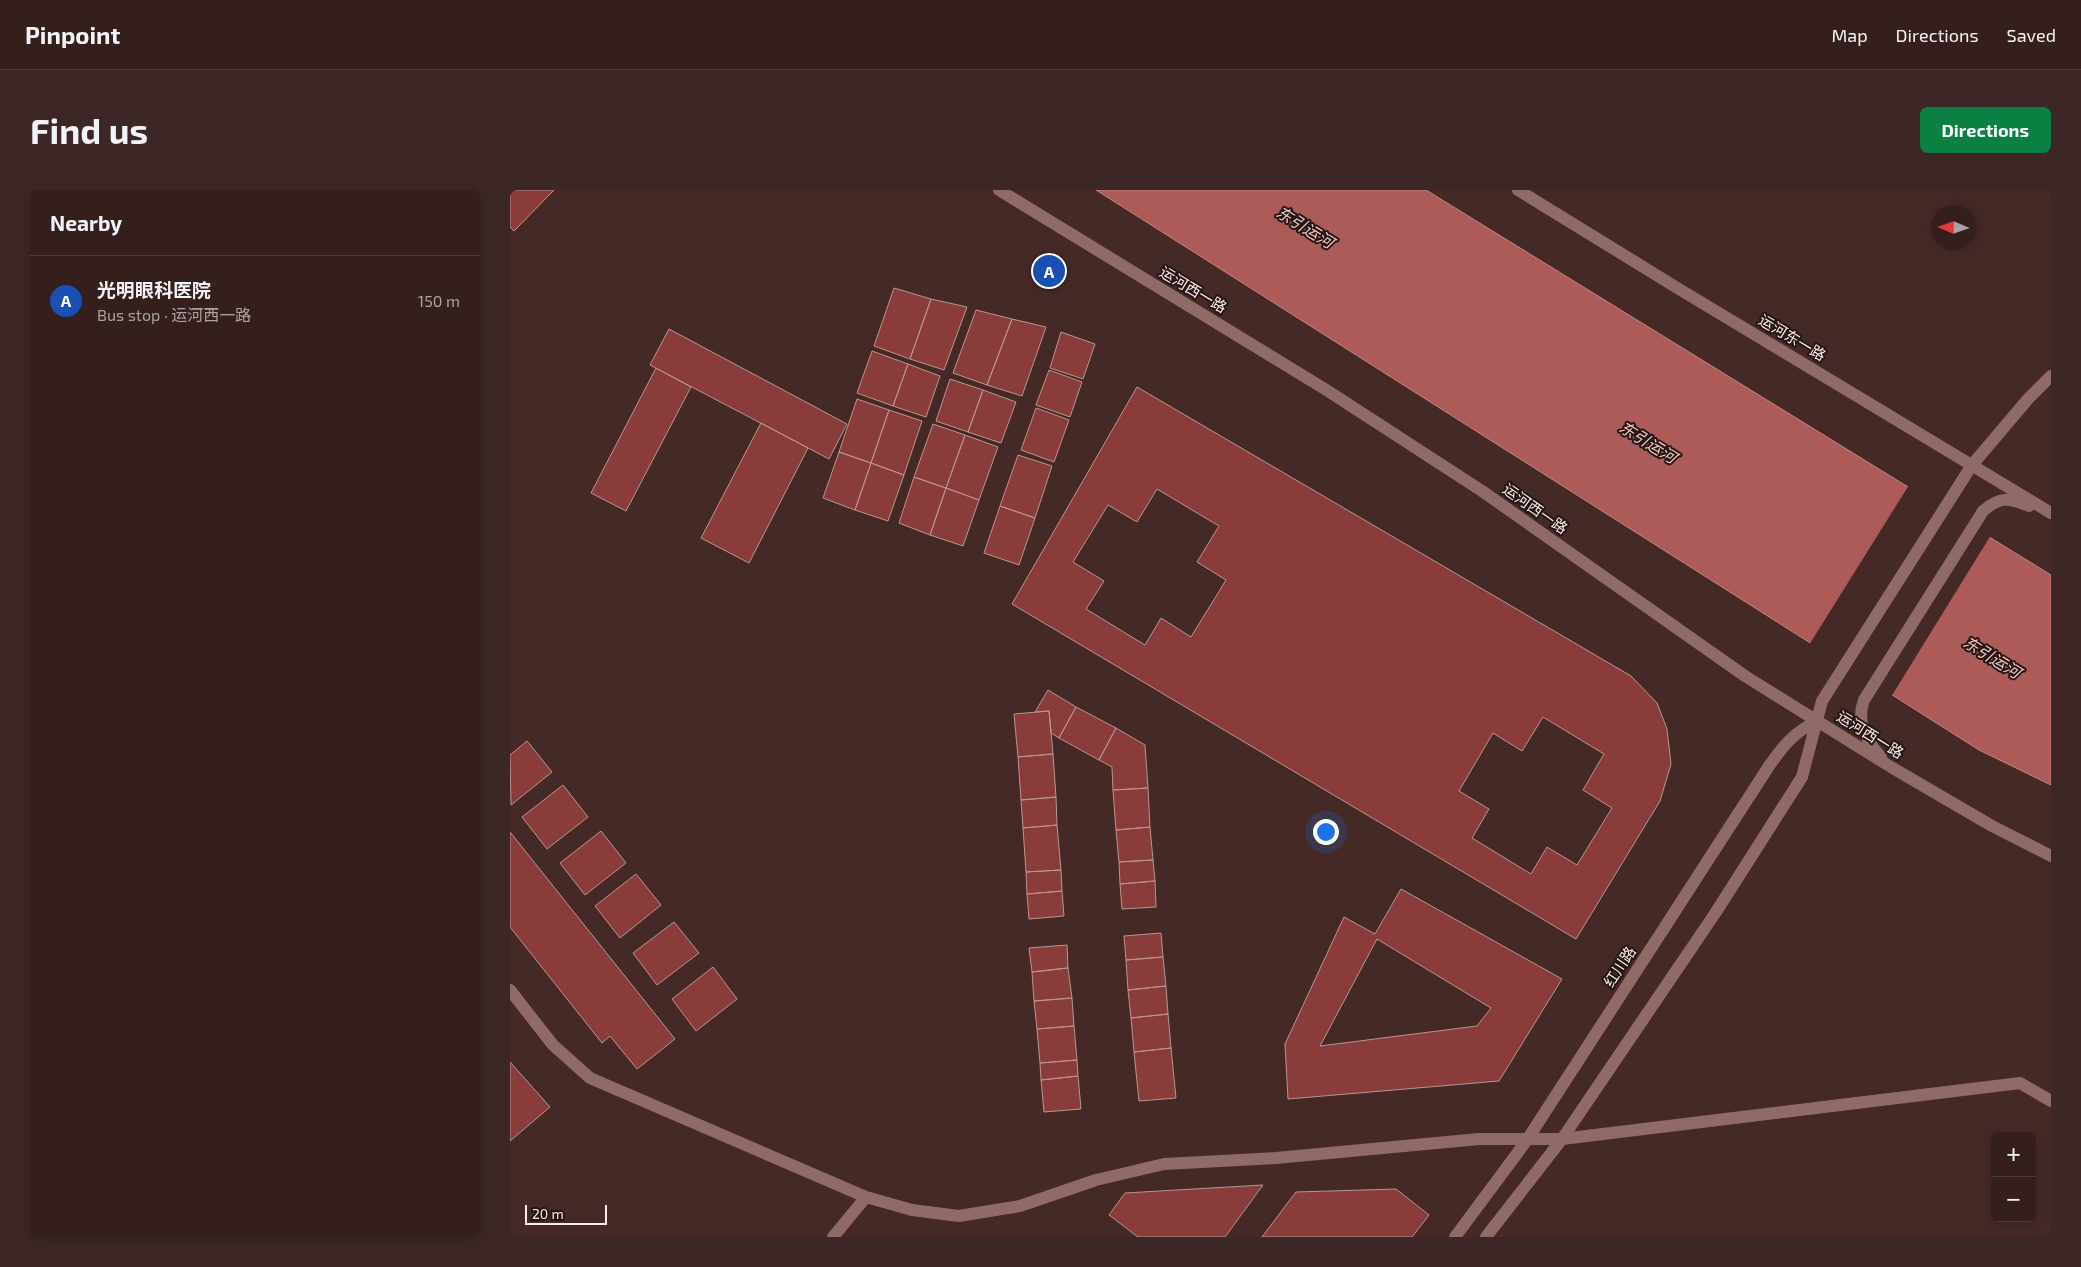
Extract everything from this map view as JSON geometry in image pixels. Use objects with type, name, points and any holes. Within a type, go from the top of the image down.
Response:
[{"type":"street","name":"运河西一路","points":[[999,190],[1328,391],[1482,491],[1745,676],[1816,721],[1992,826],[2051,856]]},
{"type":"street","name":"运河东一路","points":[[1518,190],[2051,514]]},
{"type":"street","points":[[1486,1237],[1562,1139],[1716,912],[1802,778],[1822,701],[1972,465],[2028,399],[2051,376]]},
{"type":"street","points":[[1891,767],[1876,752],[1865,736],[1861,719],[1861,708],[1864,700],[1976,522],[1983,511],[1992,503],[2001,500],[2018,502],[2051,514]]},
{"type":"street","name":"红川路","points":[[1455,1237],[1527,1140],[1769,766],[1786,742],[1800,729],[1816,721]]},
{"type":"street","points":[[510,990],[553,1045],[590,1078],[866,1197],[912,1210],[959,1216],[1020,1206],[1096,1180],[1164,1164],[1276,1158],[1479,1139],[1562,1139],[2020,1083],[2051,1101]]},
{"type":"street","points":[[833,1237],[866,1197]]},
{"type":"water","name":"东引运河","points":[[1096,190],[1426,190],[2051,575],[2051,785],[1979,750]]},
{"type":"pier","points":[[1909,485],[1991,535],[1891,697],[1809,645]]},
{"type":"building","points":[[510,190],[554,190],[514,231],[510,227]]},
{"type":"building","points":[[894,288],[931,299],[910,359],[874,346]]},
{"type":"building","points":[[931,299],[967,307],[944,370],[910,359]]},
{"type":"building","points":[[976,310],[1012,319],[987,385],[953,373]]},
{"type":"building","points":[[1012,319],[1046,327],[1022,396],[987,385]]},
{"type":"building","points":[[669,329],[847,424],[829,459],[650,365]]},
{"type":"building","points":[[1061,332],[1095,344],[1083,379],[1050,368]]},
{"type":"building","points":[[872,351],[908,364],[893,406],[857,393]]},
{"type":"building","points":[[908,364],[940,376],[926,417],[893,406]]},
{"type":"building","points":[[656,368],[691,387],[626,511],[591,493]]},
{"type":"building","points":[[1049,370],[1082,382],[1070,417],[1036,405]]},
{"type":"building","points":[[950,379],[983,390],[968,432],[936,421]]},
{"type":"building","points":[[1137,387],[1631,676],[1657,703],[1667,729],[1671,764],[1660,801],[1576,939],[1012,604]]},
{"type":"building","points":[[983,390],[1016,402],[1001,443],[968,432]]},
{"type":"building","points":[[857,399],[889,410],[871,463],[839,452]]},
{"type":"building","points":[[1036,408],[1069,420],[1054,462],[1021,450]]},
{"type":"building","points":[[889,410],[922,421],[904,475],[871,463]]},
{"type":"building","points":[[761,423],[808,448],[749,563],[701,538]]},
{"type":"building","points":[[933,424],[965,435],[946,488],[914,477]]},
{"type":"building","points":[[965,435],[998,447],[979,500],[946,488]]},
{"type":"building","points":[[839,452],[871,463],[855,510],[823,498]]},
{"type":"building","points":[[1018,455],[1052,466],[1035,518],[1000,506]]},
{"type":"building","points":[[871,463],[904,475],[888,521],[855,510]]},
{"type":"building","points":[[914,477],[946,488],[930,535],[899,523]]},
{"type":"building","points":[[946,488],[979,500],[963,546],[930,535]]},
{"type":"building","points":[[1157,489],[1219,526],[1197,562],[1226,580],[1191,637],[1161,618],[1145,645],[1086,609],[1104,581],[1073,562],[1108,505],[1137,522]]},
{"type":"building","points":[[1000,506],[1035,518],[1019,565],[984,553]]},
{"type":"building","points":[[1048,690],[1076,707],[1059,738],[1051,733],[1049,711],[1035,712]]},
{"type":"building","points":[[1076,707],[1116,728],[1099,760],[1059,738]]},
{"type":"building","points":[[1049,711],[1053,754],[1018,757],[1014,714]]},
{"type":"building","points":[[1543,717],[1604,754],[1583,790],[1612,808],[1577,865],[1547,847],[1531,874],[1472,838],[1489,809],[1459,791],[1493,733],[1522,751]]},
{"type":"building","points":[[1116,728],[1145,745],[1148,788],[1113,790],[1112,767],[1099,760]]},
{"type":"building","points":[[527,741],[552,772],[511,805],[510,755]]},
{"type":"building","points":[[1053,754],[1056,797],[1021,800],[1018,757]]},
{"type":"building","points":[[563,785],[588,817],[547,849],[522,817]]},
{"type":"building","points":[[1148,788],[1150,827],[1116,830],[1113,790]]},
{"type":"building","points":[[1056,797],[1057,825],[1023,828],[1021,800]]},
{"type":"building","points":[[1057,825],[1061,870],[1026,872],[1023,828]]},
{"type":"building","points":[[1150,827],[1153,860],[1119,862],[1116,830]]},
{"type":"building","points":[[601,831],[626,863],[585,895],[560,863]]},
{"type":"building","points":[[510,832],[675,1039],[637,1069],[610,1036],[602,1043],[510,927]]},
{"type":"building","points":[[1153,860],[1155,881],[1120,884],[1119,862]]},
{"type":"building","points":[[1061,870],[1062,891],[1027,894],[1026,872]]},
{"type":"building","points":[[636,874],[661,905],[620,938],[595,906]]},
{"type":"building","points":[[1155,881],[1156,907],[1122,909],[1120,884]]},
{"type":"building","points":[[1401,889],[1562,979],[1499,1081],[1288,1099],[1285,1044],[1344,917],[1375,934]],"holes":[[[1377,939],[1491,1008],[1477,1026],[1320,1046]]]},
{"type":"building","points":[[1062,891],[1064,916],[1029,919],[1027,894]]},
{"type":"building","points":[[674,922],[699,953],[657,985],[633,953]]},
{"type":"building","points":[[1161,933],[1163,957],[1126,960],[1124,936]]},
{"type":"building","points":[[1067,945],[1068,968],[1032,972],[1029,948]]},
{"type":"building","points":[[1163,957],[1166,986],[1128,990],[1126,960]]},
{"type":"building","points":[[713,967],[737,999],[696,1031],[672,999]]},
{"type":"building","points":[[1068,968],[1072,998],[1034,1001],[1032,972]]},
{"type":"building","points":[[1166,986],[1168,1014],[1131,1018],[1128,990]]},
{"type":"building","points":[[1072,998],[1074,1026],[1037,1029],[1034,1001]]},
{"type":"building","points":[[1168,1014],[1171,1048],[1134,1052],[1131,1018]]},
{"type":"building","points":[[1074,1026],[1077,1060],[1040,1063],[1037,1029]]},
{"type":"building","points":[[1171,1048],[1176,1098],[1139,1101],[1134,1052]]},
{"type":"building","points":[[1077,1060],[1078,1076],[1041,1080],[1040,1063]]},
{"type":"building","points":[[510,1062],[550,1107],[510,1141]]},
{"type":"building","points":[[1078,1076],[1081,1109],[1044,1112],[1041,1080]]},
{"type":"building","points":[[1263,1185],[1225,1237],[1138,1237],[1109,1215],[1125,1193]]},
{"type":"building","points":[[1396,1189],[1429,1215],[1412,1237],[1262,1237],[1296,1192]]},
{"type":"place","name":"光明眼科医院","points":[[1049,271]]}]
